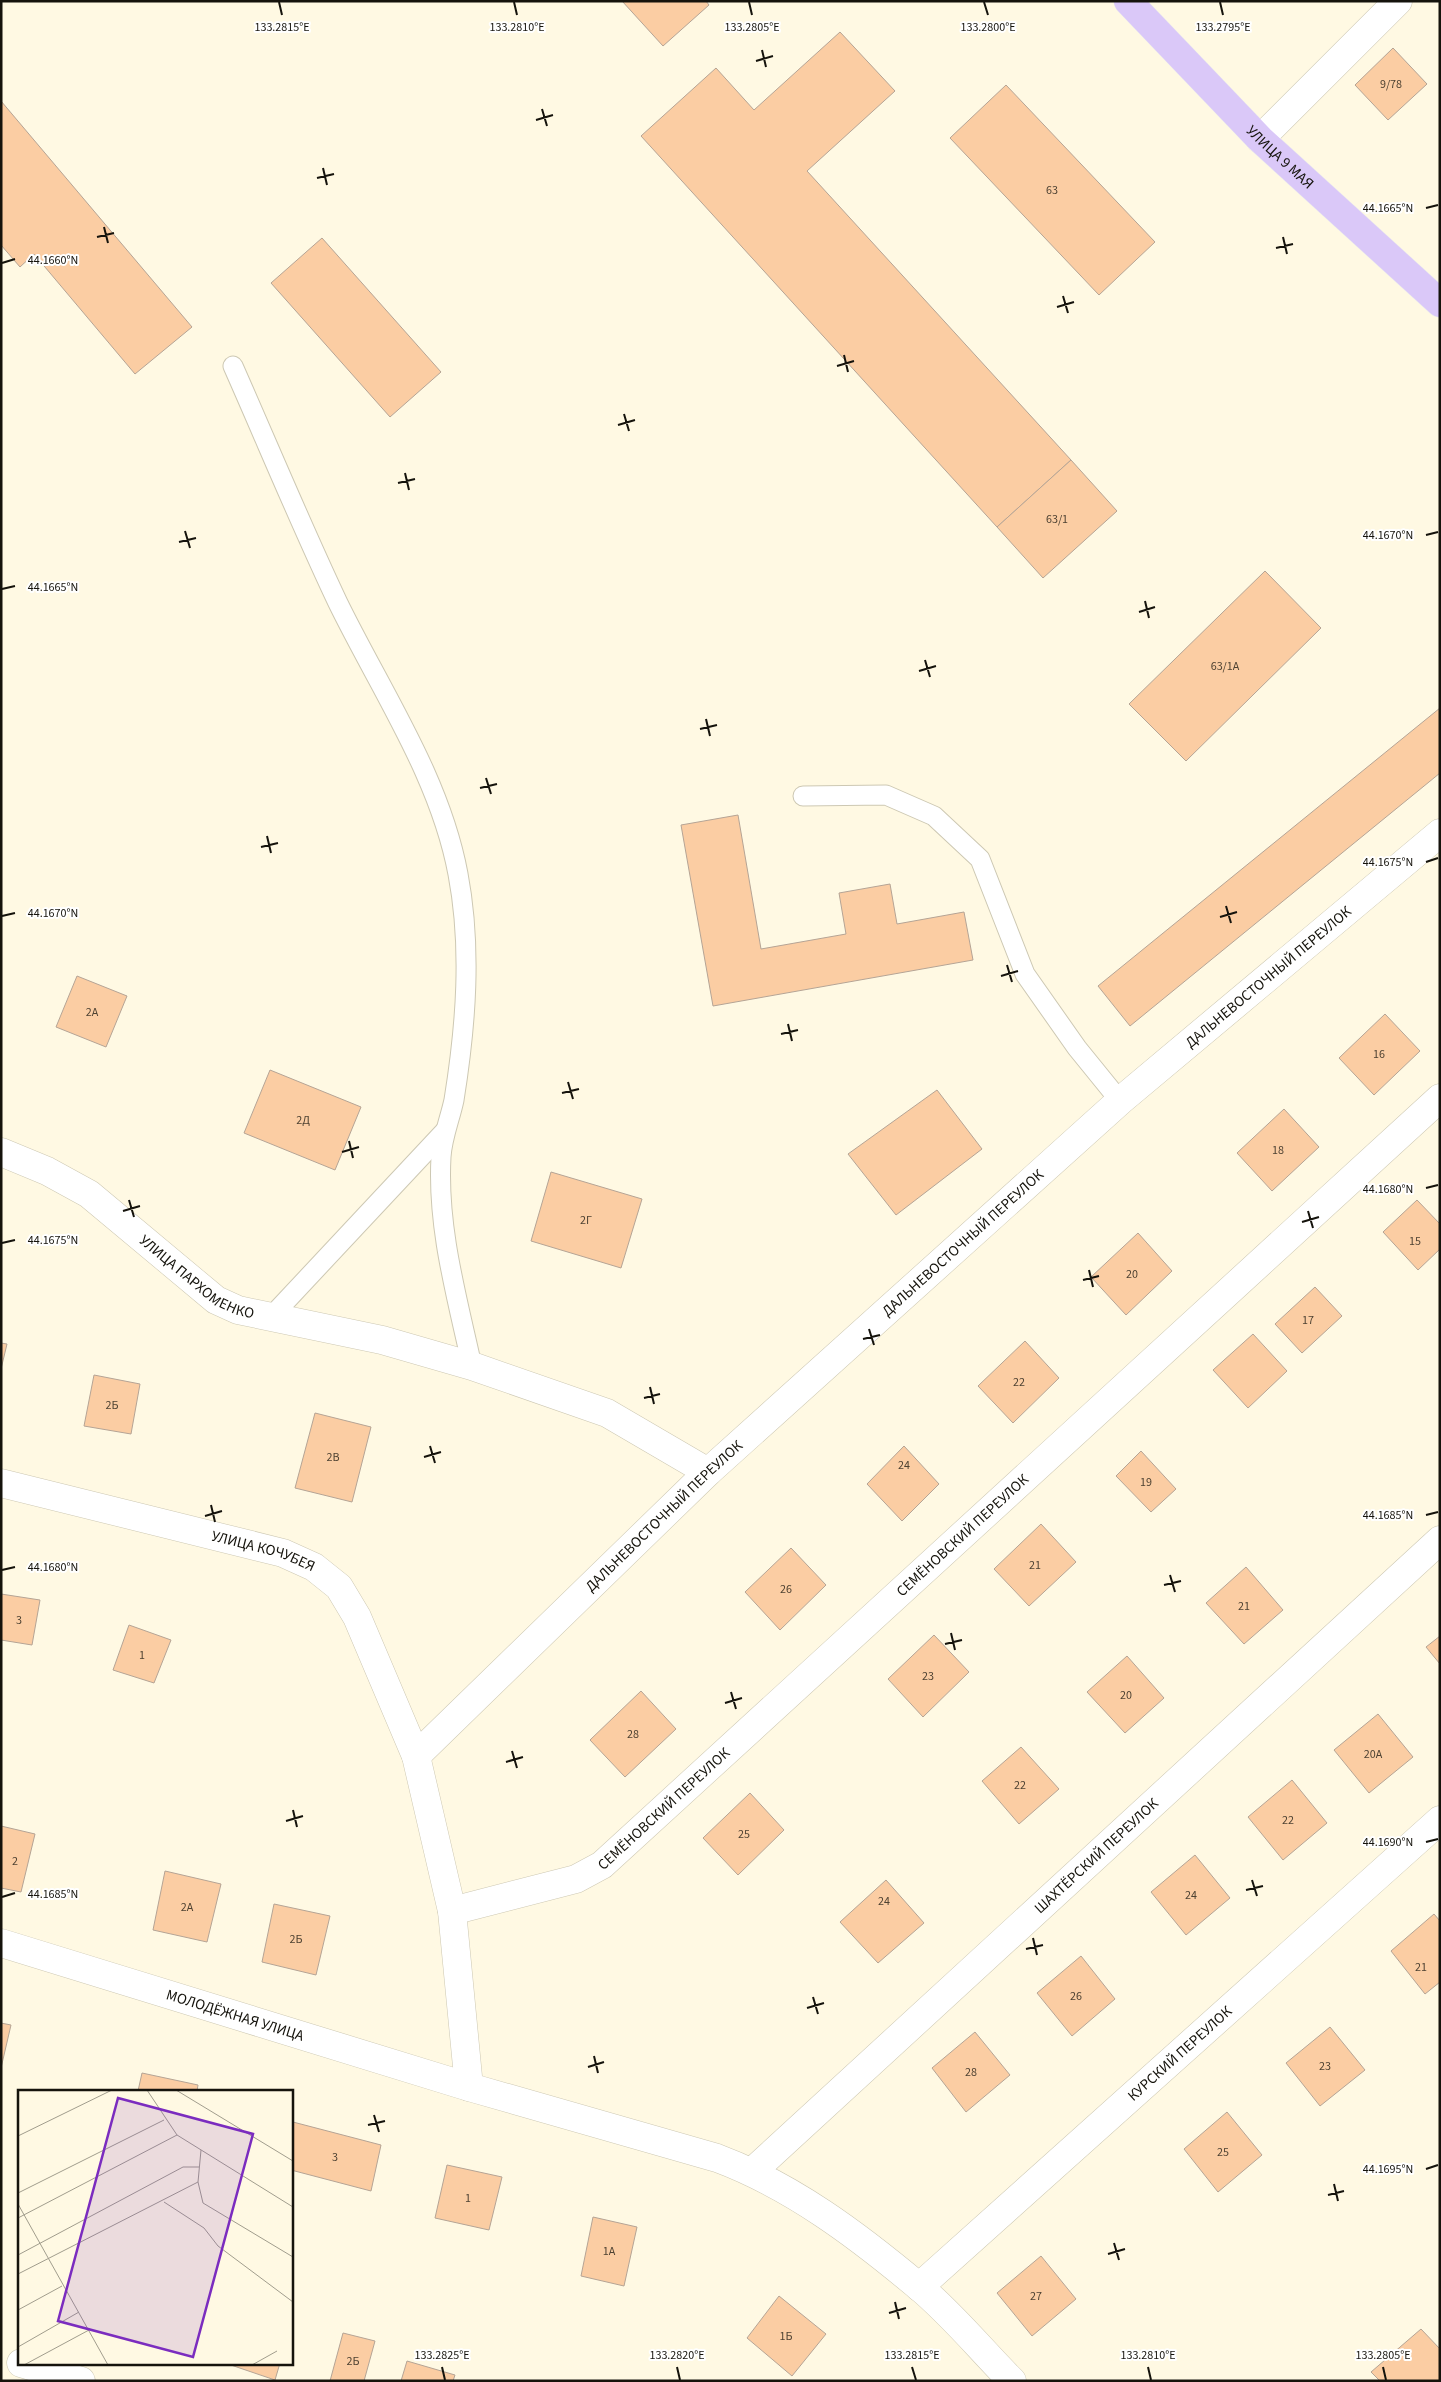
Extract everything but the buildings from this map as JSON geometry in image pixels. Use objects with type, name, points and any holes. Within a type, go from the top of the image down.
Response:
[{"type":"main road","name":"УЛИЦА 9 МАЯ","points":[[1128,1],[1260,139],[1440,303]]},
{"type":"street","points":[[1260,139],[1398,1]]},
{"type":"street","name":"ДАЛЬНЕВОСТОЧНЫЙ ПЕРЕУЛОК","points":[[416,1756],[708,1472],[1120,1101],[1440,833]]},
{"type":"street","name":"СЕМЁНОВСКИЙ ПЕРЕУЛОК","points":[[452,1911],[576,1880],[602,1865],[1440,1098]]},
{"type":"street","name":"УЛИЦА ПАРХОМЕНКО","points":[[1,1152],[48,1171],[89,1194],[216,1300],[238,1310],[382,1340],[472,1366],[607,1412],[708,1472]]},
{"type":"street","name":"УЛИЦА КОЧУБЕЯ","points":[[1,1483],[283,1554],[314,1567],[339,1587],[356,1617],[416,1756],[452,1911],[469,2087]]},
{"type":"street","name":"ШАХТЁРСКИЙ ПЕРЕУЛОК","points":[[753,2172],[1440,1540]]},
{"type":"street","name":"КУРСКИЙ ПЕРЕУЛОК","points":[[919,2287],[1440,1820]]},
{"type":"street","name":"МОЛОДЁЖНАЯ УЛИЦА","points":[[1,1943],[469,2087],[717,2158],[753,2172],[811,2204],[919,2287],[1012,2381]]},
{"type":"street","points":[[1,2358],[18,2362]]},
{"type":"street","points":[[23,2364],[81,2381]]},
{"type":"lane","points":[[233,366],[338,602],[413,749],[444,817],[458,873],[466,944],[466,999],[454,1101],[441,1153],[440,1193],[442,1229],[472,1366]]},
{"type":"lane","points":[[803,796],[886,795],[934,816],[980,859],[1026,974],[1077,1048],[1120,1101]]},
{"type":"lane","points":[[270,1318],[447,1129]]}]
